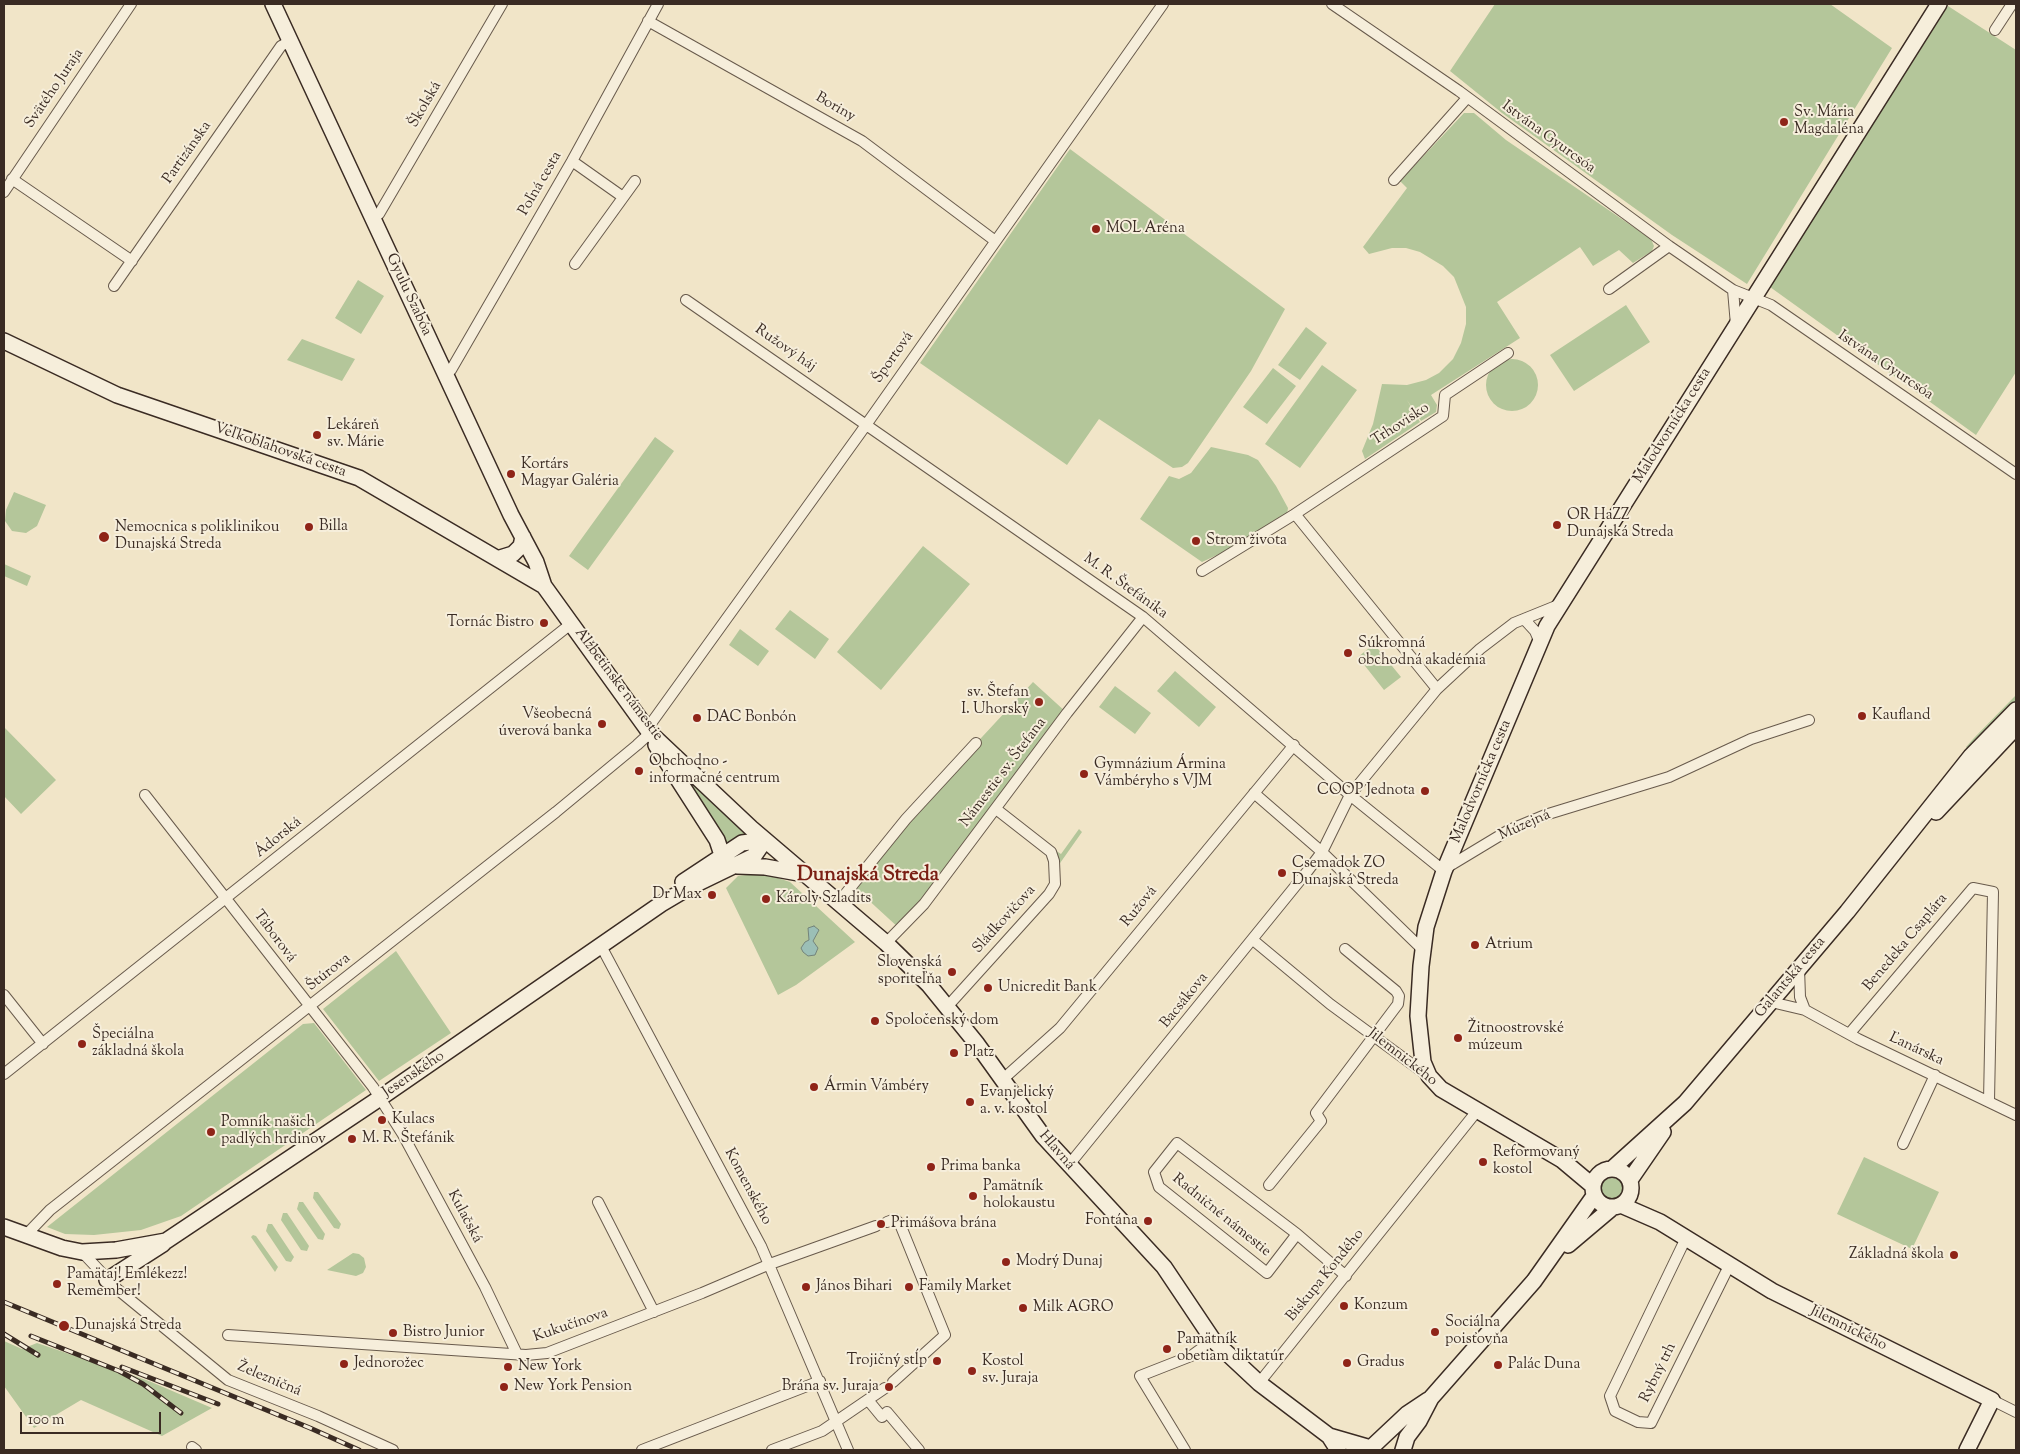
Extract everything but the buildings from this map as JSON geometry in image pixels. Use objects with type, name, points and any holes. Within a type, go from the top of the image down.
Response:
[{"type":"street","name":"Svätého Juraja","points":[[4,192],[131,4]]},
{"type":"street","name":"Gyulu Szabóa","points":[[273,4],[444,373],[536,562],[544,586]]},
{"type":"street","name":"Školská","points":[[372,218],[379,214],[502,4]]},
{"type":"street","name":"Poľná cesta","points":[[444,373],[451,370],[572,161],[658,4]]},
{"type":"street","name":"Športová","points":[[648,731],[1163,4]]},
{"type":"street","name":"Istvána Gyurcsóa","points":[[1332,4],[1467,98],[1669,246],[1733,290],[1771,305],[2016,474]]},
{"type":"street","name":"Malodvornícka cesta","points":[[1445,870],[1540,643],[1561,604],[1939,4]]},
{"type":"street","points":[[1995,30],[2014,4]]},
{"type":"street","name":"Boriny","points":[[648,21],[862,141],[994,240]]},
{"type":"street","name":"Partizánska","points":[[114,286],[281,46],[290,41]]},
{"type":"street","points":[[1394,180],[1467,98]]},
{"type":"street","points":[[572,161],[623,197]]},
{"type":"street","points":[[12,179],[132,260]]},
{"type":"street","points":[[575,264],[634,180]]},
{"type":"street","points":[[1609,289],[1669,246]]},
{"type":"street","points":[[1733,290],[1736,325]]},
{"type":"street","name":"Ružový háj","points":[[686,300],[867,423]]},
{"type":"street","name":"Veľkoblahovská cesta","points":[[4,341],[117,395],[359,478],[500,558],[544,586]]},
{"type":"street","name":"Trhovisko","points":[[1202,571],[1295,514],[1443,416],[1445,394],[1508,353]]},
{"type":"street","name":"M. R. Štefánika","points":[[867,423],[1143,618],[1294,745],[1350,795]]},
{"type":"street","points":[[1295,514],[1437,689]]},
{"type":"street","points":[[500,558],[513,554],[521,546],[523,537]]},
{"type":"street","name":"Alžbetínske námestie","points":[[544,586],[648,731],[765,840]]},
{"type":"street","points":[[1429,1076],[1423,1062],[1418,1016],[1422,949],[1426,927],[1445,870],[1350,795],[1437,689],[1480,649],[1514,623],[1561,604]]},
{"type":"street","name":"Námestie sv. Štefana","points":[[886,943],[924,904],[1067,714],[1143,618]]},
{"type":"street","points":[[1524,619],[1535,631],[1540,643]]},
{"type":"street","name":"Ádorská","points":[[4,1074],[572,623]]},
{"type":"street","name":"Galantská cesta","points":[[1608,1170],[1674,1114],[1771,1002],[1906,840],[1971,756],[2016,710]]},
{"type":"street","name":"Múzejná","points":[[1445,870],[1509,830],[1545,815],[1669,777],[1751,739],[1809,720]]},
{"type":"street","name":"Galantská cesta","points":[[1906,840],[1950,798],[2016,727]]},
{"type":"street","points":[[648,731],[673,774],[716,840],[722,855]]},
{"type":"street","name":"Štúrova","points":[[26,1236],[50,1210],[556,812],[637,746],[648,731]]},
{"type":"street","points":[[838,903],[906,819],[976,743]]},
{"type":"street","name":"Ružová","points":[[1002,1080],[1060,1028],[1294,745]]},
{"type":"street","points":[[1254,793],[1322,852],[1422,949]]},
{"type":"street","name":"Táborová","points":[[145,795],[380,1098]]},
{"type":"street","name":"Bacsákova","points":[[1068,1166],[1253,940],[1322,852],[1350,795]]},
{"type":"street","name":"Sládkovičova","points":[[947,1007],[1049,894],[1055,884],[1056,877],[1051,852],[996,809]]},
{"type":"street","points":[[661,904],[673,889],[722,855],[742,843],[765,840]]},
{"type":"street","name":"Jesenského","points":[[4,1227],[62,1248],[82,1252],[116,1250],[166,1241],[380,1098],[661,904],[688,888],[754,856],[765,840]]},
{"type":"street","name":"Hlavná","points":[[765,840],[886,943],[929,985],[1002,1080],[1030,1120],[1068,1166],[1164,1266],[1214,1340],[1259,1383],[1329,1436]]},
{"type":"street","points":[[734,866],[765,867],[805,874]]},
{"type":"street","name":"Benedeka Csaplára","points":[[1850,1033],[1973,888],[1993,892],[1989,1102]]},
{"type":"street","name":"Jilemnického","points":[[1253,940],[1330,1004],[1429,1076],[1441,1089],[1562,1160],[1594,1191]]},
{"type":"street","name":"Komenského","points":[[601,946],[770,1264],[848,1450]]},
{"type":"street","points":[[1269,1185],[1321,1121],[1316,1113],[1397,1008],[1399,996],[1345,950]]},
{"type":"street","points":[[1799,968],[1800,997],[1805,1010]]},
{"type":"street","points":[[4,995],[43,1044]]},
{"type":"street","name":"Ľanárska","points":[[1771,1002],[1805,1010],[2016,1114]]},
{"type":"street","points":[[1903,1144],[1935,1075]]},
{"type":"street","name":"Kulačská","points":[[380,1098],[402,1133],[476,1270],[517,1354]]},
{"type":"street","name":"Biskupa Kondého","points":[[1259,1383],[1476,1111]]},
{"type":"street","name":"Galantská cesta","points":[[1631,1185],[1674,1114]]},
{"type":"street","name":"Radničné námestie","points":[[1297,1234],[1266,1273],[1159,1187],[1154,1172],[1177,1143],[1297,1234],[1346,1276]]},
{"type":"street","name":"Jilemnického","points":[[1562,1160],[1608,1170]]},
{"type":"street","points":[[1403,1450],[1407,1437],[1419,1421],[1431,1398],[1552,1259],[1594,1191],[1596,1177],[1608,1170],[1623,1172],[1631,1185],[1628,1199],[1552,1259]]},
{"type":"street","name":"Jilemnického","points":[[1631,1185],[1660,1222]]},
{"type":"street","points":[[1594,1191],[1603,1205],[1617,1206]]},
{"type":"street","points":[[598,1202],[654,1312]]},
{"type":"street","name":"Jilemnického","points":[[1617,1206],[1660,1222],[1685,1240],[1729,1266],[1831,1322],[1992,1400]]},
{"type":"street","points":[[772,1450],[822,1431],[836,1422],[889,1385],[945,1336],[900,1224],[895,1219],[887,1222]]},
{"type":"street","name":"Kukučínova","points":[[228,1335],[526,1355],[547,1353],[654,1312],[770,1264],[876,1226]]},
{"type":"street","name":"Rybný trh","points":[[1685,1240],[1610,1396],[1615,1411],[1638,1422],[1651,1423],[1729,1266]]},
{"type":"street","points":[[107,1280],[166,1241]]},
{"type":"street","name":"Železničná","points":[[82,1252],[107,1280],[228,1380],[318,1416],[393,1450]]},
{"type":"street","points":[[1183,1450],[1140,1376],[1191,1356],[1214,1340]]},
{"type":"street","points":[[642,1450],[820,1381]]},
{"type":"street","points":[[1367,1448],[1407,1414],[1431,1398]]},
{"type":"street","points":[[868,1400],[882,1417],[888,1412],[919,1450]]},
{"type":"street","points":[[1967,1450],[1992,1400],[2016,1412]]},
{"type":"street","points":[[1329,1436],[1367,1448],[1389,1446],[1398,1450]]},
{"type":"street","points":[[1329,1436],[1338,1450]]},
{"type":"green space","points":[[1495,4],[1830,4],[1892,48],[1747,284],[1672,235],[1502,113],[1450,71]]},
{"type":"green space","points":[[1948,6],[2016,50],[2016,372],[1976,435],[1770,287]]},
{"type":"green space","points":[[1464,113],[1474,113],[1506,140],[1651,239],[1654,246],[1652,251],[1633,263],[1619,250],[1593,266],[1580,247],[1497,302],[1520,338],[1431,395],[1437,405],[1436,412],[1421,421],[1407,400],[1420,422],[1365,459],[1362,451],[1373,424],[1382,384],[1407,385],[1426,380],[1439,373],[1453,359],[1461,343],[1466,324],[1466,307],[1454,277],[1443,266],[1420,252],[1406,248],[1392,248],[1369,254],[1363,247],[1407,188],[1400,181]]},
{"type":"green space","name":"MOL Aréna","points":[[1070,149],[1285,309],[1251,371],[1188,463],[1182,467],[1173,468],[1099,419],[1067,465],[920,363]]},
{"type":"green space","points":[[358,280],[384,296],[361,334],[335,318]]},
{"type":"green space","points":[[1626,305],[1650,342],[1574,391],[1550,355]]},
{"type":"green space","points":[[1306,327],[1327,343],[1300,380],[1278,365]]},
{"type":"green space","points":[[302,339],[355,359],[342,381],[287,360]]},
{"type":"green space","points":[[1512,359],[1522,361],[1530,367],[1536,375],[1538,385],[1536,395],[1530,403],[1522,409],[1512,411],[1502,409],[1494,403],[1488,395],[1486,385],[1488,375],[1494,367],[1502,361]]},
{"type":"green space","points":[[1322,365],[1357,390],[1300,468],[1265,444]]},
{"type":"green space","points":[[1273,368],[1296,386],[1267,424],[1243,407]]},
{"type":"green space","points":[[655,437],[674,451],[588,570],[569,556]]},
{"type":"green space","points":[[1211,447],[1248,455],[1258,460],[1288,508],[1287,514],[1230,549],[1202,562],[1140,519],[1169,476],[1179,479],[1191,473]]},
{"type":"green space","points":[[14,492],[46,505],[37,526],[26,533],[12,531],[5,521],[6,510]]},
{"type":"green space","points":[[923,546],[970,584],[881,690],[837,652]]},
{"type":"green space","points":[[4,564],[31,576],[27,586],[4,576]]},
{"type":"green space","points":[[790,610],[829,639],[815,659],[775,629]]},
{"type":"green space","points":[[740,629],[769,651],[758,666],[729,645]]},
{"type":"green space","points":[[1374,644],[1401,677],[1384,690],[1358,657]]},
{"type":"green space","points":[[1175,671],[1216,707],[1199,727],[1157,691]]},
{"type":"green space","points":[[1033,682],[1067,713],[900,929],[852,885],[906,819]]},
{"type":"green space","points":[[1115,686],[1151,713],[1135,734],[1099,707]]},
{"type":"green space","points":[[2016,695],[2016,701],[1968,749],[1966,747],[1974,738]]},
{"type":"green space","points":[[4,727],[56,780],[21,814],[4,796]]},
{"type":"green space","points":[[693,778],[746,834],[726,845],[684,785]]},
{"type":"green space","points":[[1079,829],[1082,832],[1058,866],[1050,847],[1061,854]]},
{"type":"green space","points":[[763,873],[790,882],[855,942],[796,985],[778,995],[726,888],[738,876]]},
{"type":"green space","points":[[396,951],[451,1033],[379,1081],[323,1009]]},
{"type":"green space","points":[[314,1023],[366,1090],[181,1216],[141,1230],[94,1235],[65,1234],[47,1227],[303,1024]]},
{"type":"green space","points":[[1864,1157],[1939,1192],[1912,1249],[1837,1214]]},
{"type":"green space","points":[[1612,1178],[1620,1181],[1623,1189],[1620,1197],[1612,1200],[1604,1197],[1601,1189],[1604,1181]]},
{"type":"green space","points":[[314,1192],[318,1192],[341,1224],[339,1229],[334,1228],[313,1198]]},
{"type":"green space","points":[[299,1202],[303,1202],[325,1234],[323,1240],[318,1239],[297,1209]]},
{"type":"green space","points":[[283,1213],[287,1213],[309,1246],[307,1251],[301,1250],[281,1220]]},
{"type":"green space","points":[[268,1224],[272,1224],[294,1257],[291,1262],[286,1261],[266,1231]]},
{"type":"green space","points":[[253,1235],[256,1236],[278,1267],[275,1272],[251,1237]]},
{"type":"green space","points":[[353,1253],[359,1254],[364,1258],[366,1267],[363,1273],[356,1276],[327,1270]]},
{"type":"green space","points":[[4,1341],[22,1349],[37,1343],[149,1381],[212,1408],[162,1436],[81,1400],[34,1428],[4,1386]]},
{"type":"water","points":[[814,926],[819,930],[813,941],[818,948],[815,955],[808,956],[801,948],[809,940],[808,928]]},
{"type":"railway","points":[[4,1302],[359,1450]]},
{"type":"railway","points":[[4,1334],[38,1355]]},
{"type":"railway","points":[[31,1336],[119,1371],[143,1384],[181,1413]]},
{"type":"railway","points":[[122,1367],[218,1404]]},
{"type":"place","name":"Sv. Mária Magdaléna","points":[[1784,122]]},
{"type":"place","name":"MOL Aréna","points":[[1096,229]]},
{"type":"place","name":"Lekáreň sv. Márie","points":[[317,435]]},
{"type":"place","name":"Kortárs Magyar Galéria","points":[[511,474]]},
{"type":"place","name":"OR HaZZ Dunajská Streda","points":[[1557,525]]},
{"type":"place","name":"Billa","points":[[309,527]]},
{"type":"place","name":"Nemocnica s poliklinikou Dunajská Streda","points":[[104,537]]},
{"type":"place","name":"Strom života","points":[[1196,541]]},
{"type":"place","name":"Tornác Bistro","points":[[544,623]]},
{"type":"place","name":"Súkromná obchodná akadémia","points":[[1348,653]]},
{"type":"place","name":"sv. Štefan I. Uhorský","points":[[1039,702]]},
{"type":"place","name":"Kaufland","points":[[1862,716]]},
{"type":"place","name":"DAC Bonbón","points":[[697,718]]},
{"type":"place","name":"Všeobecná úverová banka","points":[[602,724]]},
{"type":"place","name":"Obchodno - informačné centrum","points":[[639,771]]},
{"type":"place","name":"Gymnázium Ármina Vámbéryho s VJM","points":[[1084,774]]},
{"type":"place","name":"COOP Jednota","points":[[1425,791]]},
{"type":"place","name":"Csemadok ZO Dunajská Streda","points":[[1282,873]]},
{"type":"place","name":"Dr Max","points":[[712,895]]},
{"type":"place","name":"Károly Szladits","points":[[766,899]]},
{"type":"place","name":"Atrium","points":[[1475,945]]},
{"type":"place","name":"Slovenská sporiteľňa","points":[[952,972]]},
{"type":"place","name":"Unicredit Bank","points":[[988,988]]},
{"type":"place","name":"Spoločenský dom","points":[[875,1021]]},
{"type":"place","name":"Žitnoostrovské múzeum","points":[[1458,1038]]},
{"type":"place","name":"Špeciálna základná škola","points":[[82,1044]]},
{"type":"place","name":"Platz","points":[[954,1053]]},
{"type":"place","name":"Ármin Vámbéry","points":[[814,1087]]},
{"type":"place","name":"Evanjelický a. v. kostol","points":[[970,1102]]},
{"type":"place","name":"Kulacs","points":[[382,1120]]},
{"type":"place","name":"Pomník našich padlých hrdinov","points":[[211,1132]]},
{"type":"place","name":"M. R. Štefánik","points":[[352,1139]]},
{"type":"place","name":"Reformovaný kostol","points":[[1483,1162]]},
{"type":"place","name":"Prima banka","points":[[931,1167]]},
{"type":"place","name":"Pamätník holokaustu","points":[[973,1196]]},
{"type":"place","name":"Fontána","points":[[1148,1221]]},
{"type":"place","name":"Primášova brána","points":[[881,1224]]},
{"type":"place","name":"Základná škola","points":[[1954,1255]]},
{"type":"place","name":"Modrý Dunaj","points":[[1006,1262]]},
{"type":"place","name":"Pamätaj! Emlékezz! Remember!","points":[[57,1284]]},
{"type":"place","name":"János Bihari","points":[[806,1287]]},
{"type":"place","name":"Family Market","points":[[909,1287]]},
{"type":"place","name":"Konzum","points":[[1344,1306]]},
{"type":"place","name":"Milk AGRO","points":[[1023,1308]]},
{"type":"place","name":"Dunajská Streda","points":[[64,1326]]},
{"type":"place","name":"Sociálna poisťovňa","points":[[1435,1332]]},
{"type":"place","name":"Bistro Junior","points":[[393,1333]]},
{"type":"place","name":"Pamätník obetiam diktatúr","points":[[1167,1349]]},
{"type":"place","name":"Trojičný stĺp","points":[[937,1361]]},
{"type":"place","name":"Gradus","points":[[1347,1363]]},
{"type":"place","name":"Jednorožec","points":[[344,1364]]},
{"type":"place","name":"Palác Duna","points":[[1498,1365]]},
{"type":"place","name":"New York","points":[[508,1367]]},
{"type":"place","name":"Kostol sv. Juraja","points":[[972,1371]]},
{"type":"place","name":"New York Pension","points":[[504,1387]]},
{"type":"place","name":"Brána sv. Juraja","points":[[889,1387]]},
{"type":"district","name":"Dunajská Streda","points":[[868,877]]}]
